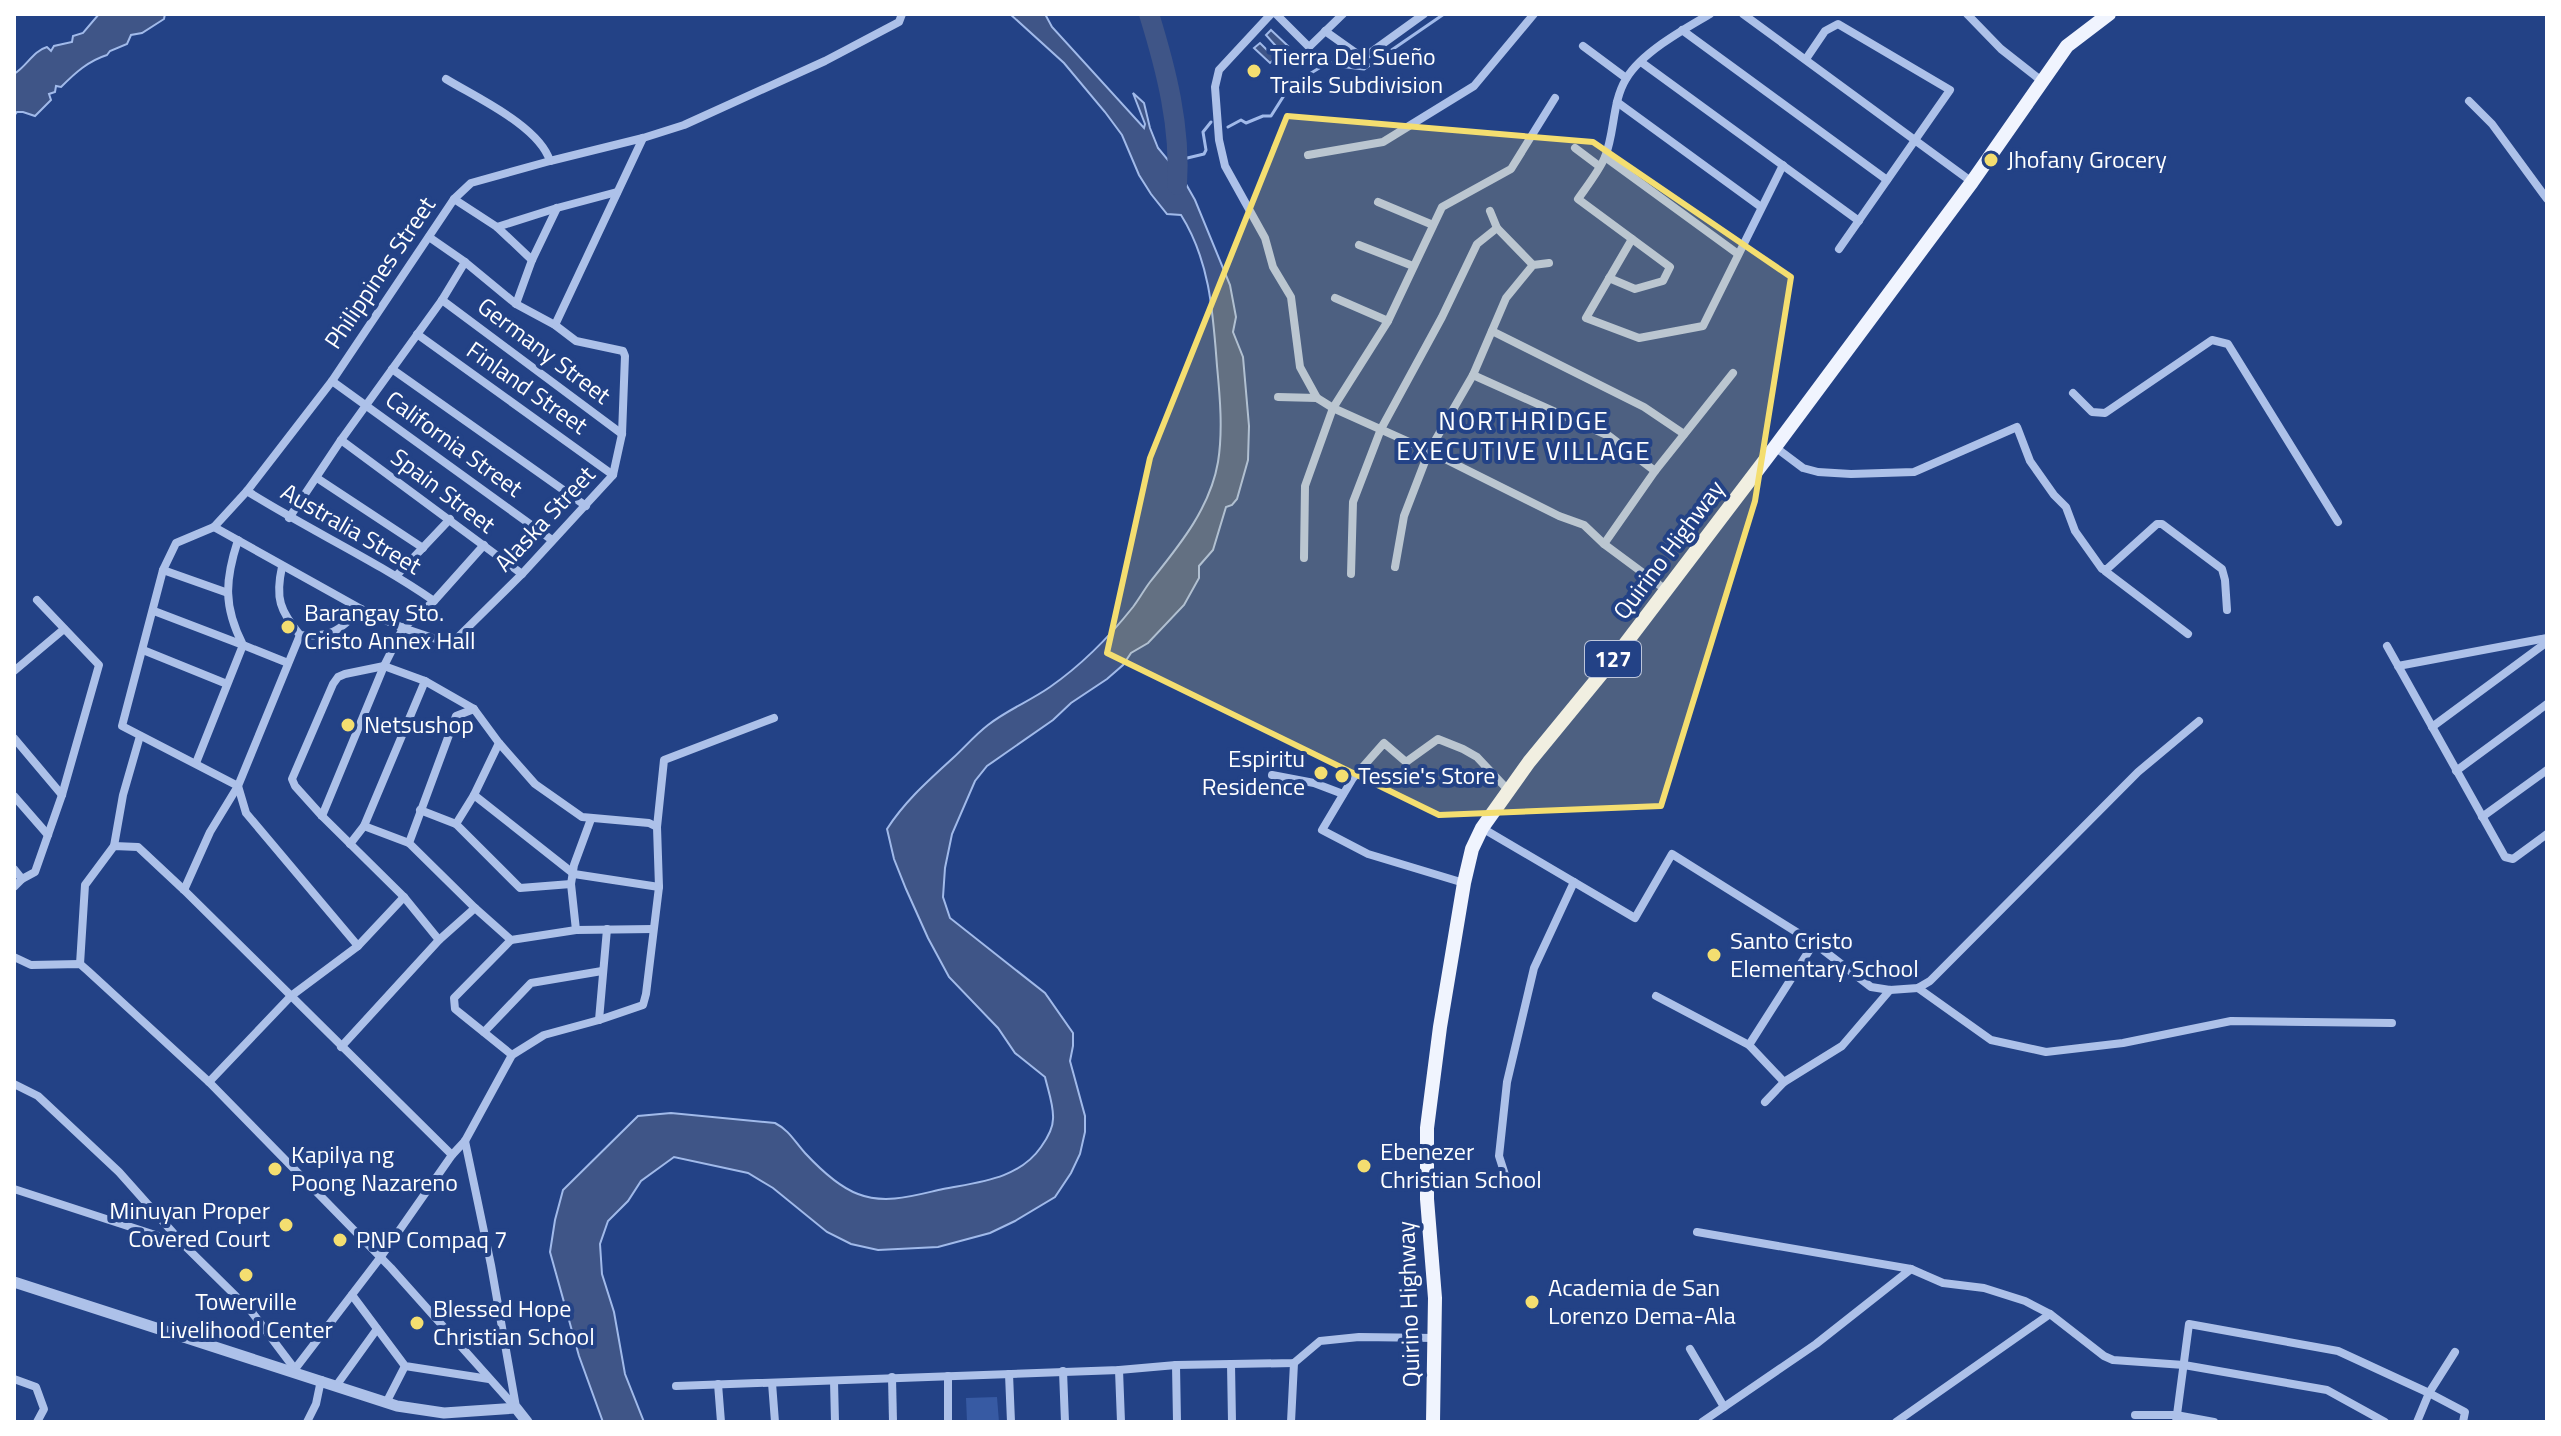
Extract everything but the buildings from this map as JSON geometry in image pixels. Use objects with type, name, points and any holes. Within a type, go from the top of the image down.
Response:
[{"type":"main road","name":"Quirino Highway","points":[[1433,1422],[1435,1298],[1427,1199],[1427,1128],[1464,883],[1472,849],[1482,828],[1508,790],[1775,447],[1972,182],[2067,46],[2109,14]]},
{"type":"street","name":"Philippines Street","points":[[214,527],[247,491],[332,381],[454,199],[471,183],[684,125],[825,61],[899,22],[902,14]]},
{"type":"street","points":[[1343,14],[1309,47],[1273,14],[1219,70],[1215,87],[1219,140],[1225,166],[1265,238],[1273,267],[1291,297],[1300,367],[1317,398],[1559,516],[1584,525],[1604,544],[1666,590]]},
{"type":"street","points":[[1325,31],[1363,58],[1424,14]]},
{"type":"street","points":[[1308,155],[1383,142],[1474,86],[1534,14]]},
{"type":"street","points":[[1609,278],[1635,289],[1663,281],[1670,267],[1578,199],[1605,157],[1617,102],[1626,78],[1682,30],[1710,14]]},
{"type":"street","points":[[1743,14],[1972,182]]},
{"type":"street","points":[[1967,14],[2001,49],[2043,82]]},
{"type":"street","points":[[1806,59],[1825,31],[1838,24],[1950,90],[1839,249]]},
{"type":"street","points":[[1682,30],[1887,180]]},
{"type":"street","points":[[1583,46],[1626,78]]},
{"type":"street","points":[[1641,62],[1859,221]]},
{"type":"street","points":[[446,79],[523,127],[545,146],[550,161]]},
{"type":"street","points":[[1304,558],[1305,486],[1333,408],[1388,321],[1442,207],[1511,169],[1555,98]]},
{"type":"street","points":[[2469,101],[2492,124],[2547,199]]},
{"type":"street","points":[[1617,102],[1761,207]]},
{"type":"street","points":[[429,237],[516,304],[555,325],[643,138]]},
{"type":"street","points":[[1575,148],[1599,166]]},
{"type":"street","points":[[1605,157],[1738,254]]},
{"type":"street","points":[[1632,239],[1586,318],[1639,338],[1703,326],[1783,165]]},
{"type":"street","points":[[497,227],[617,192]]},
{"type":"street","points":[[454,199],[497,227],[532,260]]},
{"type":"street","points":[[1378,202],[1433,225]]},
{"type":"street","points":[[516,304],[532,260],[557,208]]},
{"type":"street","points":[[1490,211],[1497,228],[1533,265]]},
{"type":"street","points":[[1351,574],[1353,502],[1381,429],[1442,317],[1477,244],[1497,228]]},
{"type":"street","points":[[1359,245],[1413,266]]},
{"type":"street","points":[[289,518],[442,300],[465,262]]},
{"type":"street","points":[[1395,567],[1404,516],[1429,451],[1473,375],[1506,298],[1533,265],[1549,263]]},
{"type":"street","points":[[1335,298],[1388,321]]},
{"type":"street","name":"Germany Street","points":[[442,300],[622,434]]},
{"type":"street","name":"Alaska Street","points":[[403,628],[451,644],[522,574],[613,475],[622,434],[625,356],[623,351],[576,341],[555,325]]},
{"type":"street","points":[[1492,331],[1644,407],[1684,434]]},
{"type":"street","name":"Finland Street","points":[[417,334],[613,475]]},
{"type":"street","points":[[2073,393],[2092,412],[2105,413],[2212,340],[2228,344],[2338,522]]},
{"type":"street","points":[[392,369],[586,506]]},
{"type":"street","points":[[1604,544],[1655,471],[1733,373]]},
{"type":"street","points":[[1473,375],[1609,436],[1655,471]]},
{"type":"street","name":"California Street","points":[[332,381],[552,540]]},
{"type":"street","points":[[1278,397],[1317,398]]},
{"type":"street","points":[[1775,447],[1803,468],[1818,472],[1914,472],[2017,427],[2030,461],[2066,507],[2075,531],[2105,571],[2188,634]]},
{"type":"street","name":"Spain Street","points":[[341,440],[522,574]]},
{"type":"street","points":[[317,478],[423,548]]},
{"type":"street","name":"Australia Street","points":[[247,491],[289,518],[397,575],[434,601]]},
{"type":"street","points":[[397,575],[450,519]]},
{"type":"street","points":[[2105,571],[2157,524],[2162,524],[2222,569],[2227,610]]},
{"type":"street","points":[[358,946],[246,813],[238,786],[122,726],[163,570],[176,543],[214,527],[282,567],[403,628]]},
{"type":"street","points":[[196,763],[243,645],[234,627],[228,593],[228,572],[238,540]]},
{"type":"street","points":[[322,816],[384,666],[403,628],[434,601],[484,545]]},
{"type":"street","points":[[282,567],[277,589],[284,616],[300,635],[320,637],[337,632],[361,609]]},
{"type":"street","points":[[163,570],[228,593]]},
{"type":"street","points":[[14,887],[35,872],[62,795],[99,665],[37,600]]},
{"type":"street","points":[[154,611],[288,663]]},
{"type":"street","points":[[14,671],[64,629]]},
{"type":"street","points":[[184,890],[210,832],[238,786],[300,635]]},
{"type":"street","points":[[2398,666],[2547,640]]},
{"type":"street","points":[[2432,727],[2547,640]]},
{"type":"street","points":[[2387,646],[2505,857],[2509,860],[2547,834]]},
{"type":"street","points":[[143,650],[227,684]]},
{"type":"street","points":[[439,940],[404,897],[322,816],[292,779],[338,677],[384,666],[425,681],[474,709],[535,784],[582,817],[649,823],[657,827]]},
{"type":"street","points":[[350,844],[364,826],[425,681]]},
{"type":"street","points":[[2456,771],[2547,704]]},
{"type":"street","points":[[409,843],[456,716],[474,709]]},
{"type":"street","points":[[296,1371],[465,1141],[512,1055],[544,1035],[643,1005],[659,887],[657,827],[664,760],[774,718]]},
{"type":"street","points":[[1482,828],[1635,918],[1672,854],[1814,943],[1871,987],[1890,990],[1918,988],[1930,981],[2138,772],[2199,721]]},
{"type":"street","points":[[80,964],[85,885],[114,846],[123,795],[140,736]]},
{"type":"street","points":[[14,738],[62,795]]},
{"type":"street","points":[[1464,883],[1368,854],[1322,830],[1359,771],[1384,743],[1406,762],[1438,739],[1477,757],[1508,790]]},
{"type":"street","points":[[456,824],[499,743]]},
{"type":"street","points":[[2482,817],[2547,770]]},
{"type":"street","points":[[1272,775],[1314,783],[1343,794]]},
{"type":"street","points":[[474,795],[573,879]]},
{"type":"street","points":[[14,796],[48,835]]},
{"type":"street","points":[[420,810],[456,824],[520,888],[573,879],[659,887]]},
{"type":"street","points":[[576,930],[574,865],[591,819]]},
{"type":"street","points":[[364,826],[409,843],[511,940]]},
{"type":"street","points":[[114,846],[138,847],[452,1155]]},
{"type":"street","points":[[14,869],[22,879]]},
{"type":"street","points":[[1507,1181],[1499,1156],[1507,1082],[1534,968],[1574,882]]},
{"type":"street","points":[[209,1082],[291,996],[358,946],[404,897]]},
{"type":"street","points":[[341,1047],[439,940],[475,908]]},
{"type":"street","points":[[599,1020],[607,929]]},
{"type":"street","points":[[512,1055],[455,1009],[454,998],[511,940],[576,930],[653,929]]},
{"type":"street","points":[[1749,1045],[1814,943]]},
{"type":"street","points":[[14,957],[31,965],[80,964],[209,1082],[380,1258],[527,1422]]},
{"type":"street","points":[[484,1032],[531,983],[602,971]]},
{"type":"street","points":[[1918,988],[1991,1040],[2046,1052],[2123,1043],[2231,1021],[2392,1023]]},
{"type":"street","points":[[1765,1102],[1784,1082],[1842,1046],[1890,990]]},
{"type":"street","points":[[1656,996],[1749,1045],[1784,1082]]},
{"type":"street","points":[[14,1084],[38,1096],[119,1172],[184,1245],[251,1311],[296,1371]]},
{"type":"street","points":[[465,1141],[516,1408]]},
{"type":"street","points":[[14,1189],[184,1245]]},
{"type":"street","points":[[1697,1232],[1911,1269],[1943,1283],[1984,1288],[2025,1301],[2050,1314],[2113,1360],[2184,1365],[2327,1390],[2385,1422]]},
{"type":"street","points":[[1702,1422],[1816,1344],[1911,1269]]},
{"type":"street","points":[[14,1282],[296,1371],[386,1403],[444,1413],[516,1408]]},
{"type":"street","points":[[352,1295],[405,1366],[489,1379]]},
{"type":"street","points":[[1896,1422],[2050,1314]]},
{"type":"street","points":[[2176,1419],[2189,1324],[2338,1351],[2465,1412],[2463,1422]]},
{"type":"street","points":[[336,1386],[377,1329]]},
{"type":"street","points":[[676,1386],[1294,1363],[1320,1341],[1359,1337],[1435,1338]]},
{"type":"street","points":[[1690,1349],[1724,1407]]},
{"type":"street","points":[[2417,1422],[2429,1393],[2455,1352]]},
{"type":"street","points":[[1291,1422],[1294,1363]]},
{"type":"street","points":[[1231,1364],[1232,1422]]},
{"type":"street","points":[[1176,1365],[1177,1422]]},
{"type":"street","points":[[386,1403],[405,1366]]},
{"type":"street","points":[[1119,1370],[1121,1422]]},
{"type":"street","points":[[1063,1371],[1065,1422]]},
{"type":"street","points":[[1009,1374],[1011,1422]]},
{"type":"street","points":[[948,1376],[948,1422]]},
{"type":"street","points":[[892,1377],[893,1422]]},
{"type":"street","points":[[14,1379],[36,1387],[44,1409],[37,1422]]},
{"type":"street","points":[[307,1422],[316,1404],[321,1380]]},
{"type":"street","points":[[834,1381],[835,1422]]},
{"type":"street","points":[[772,1383],[775,1422]]},
{"type":"street","points":[[718,1384],[721,1422]]},
{"type":"street","points":[[2135,1415],[2214,1422]]},
{"type":"highlighted area","points":[[1287,116],[1593,142],[1791,277],[1755,501],[1661,806],[1439,815],[1107,653],[1150,458]]},
{"type":"shaded area","points":[[99,14],[165,14],[164,19],[142,33],[131,35],[127,44],[88,64],[61,87],[56,86],[55,92],[49,94],[51,100],[35,116],[17,112],[14,116],[14,74],[42,49],[47,47],[51,51],[54,46],[72,42],[73,36],[83,33]]},
{"type":"shaded area","points":[[1010,14],[1045,14],[1052,27],[1144,128],[1133,93],[1144,103],[1158,148],[1182,177],[1195,200],[1230,285],[1236,317],[1233,332],[1243,357],[1249,426],[1248,460],[1237,499],[1226,507],[1213,550],[1199,566],[1199,578],[1184,605],[1148,643],[1131,653],[1107,679],[987,766],[975,781],[952,834],[943,897],[950,918],[1045,993],[1073,1033],[1070,1061],[1085,1116],[1080,1154],[1055,1197],[990,1233],[938,1247],[878,1250],[851,1244],[827,1232],[773,1188],[748,1173],[674,1157],[641,1181],[628,1201],[608,1221],[600,1244],[602,1274],[614,1312],[625,1374],[644,1422],[603,1422],[579,1356],[550,1252],[563,1190],[638,1116],[671,1113],[775,1123],[837,1182],[858,1194],[879,1199],[912,1196],[1010,1173],[1032,1158],[1052,1127],[1053,1109],[1045,1077],[1015,1053],[998,1028],[949,977],[906,889],[887,829],[917,792],[979,733],[1072,670],[1105,640],[1133,607],[1192,526],[1208,496],[1218,462],[1220,414],[1208,288],[1191,233],[1181,215],[1167,214],[1151,194],[1122,135],[1105,112],[1064,63]]},
{"type":"shaded area","points":[[1271,30],[1288,46],[1270,63],[1254,48],[1260,43],[1269,52],[1275,45],[1266,35]]},
{"type":"shaded area","points":[[997,1397],[999,1422],[967,1422],[966,1398]]},
{"type":"waterway","points":[[1149,14],[1171,98],[1177,142],[1177,185]]},
{"type":"waterway","points":[[1228,127],[1241,120],[1246,123],[1271,116],[1290,86],[1329,62],[1364,69],[1444,14]]},
{"type":"waterway","points":[[1179,160],[1204,154],[1203,132],[1211,122]]},
{"type":"place","name":"Tierra Del Sueño Trails Subdivision","points":[[1254,71]]},
{"type":"place","name":"Jhofany Grocery","points":[[1991,160]]},
{"type":"place","name":"Barangay Sto. Cristo Annex Hall","points":[[288,627]]},
{"type":"place","name":"Netsushop","points":[[348,725]]},
{"type":"place","name":"Espiritu Residence","points":[[1321,773]]},
{"type":"place","name":"Tessie's Store","points":[[1342,776]]},
{"type":"place","name":"Santo Cristo Elementary School","points":[[1714,955]]},
{"type":"place","name":"Ebenezer Christian School","points":[[1364,1166]]},
{"type":"place","name":"Kapilya ng Poong Nazareno","points":[[275,1169]]},
{"type":"place","name":"Minuyan Proper Covered Court","points":[[286,1225]]},
{"type":"place","name":"PNP Compaq 7","points":[[340,1240]]},
{"type":"place","name":"Towerville Livelihood Center","points":[[246,1275]]},
{"type":"place","name":"Academia de San Lorenzo Dema-Ala","points":[[1532,1302]]},
{"type":"place","name":"Blessed Hope Christian School","points":[[417,1323]]},
{"type":"district","name":"NORTHRIDGE EXECUTIVE VILLAGE","points":[[1524,436]]}]
